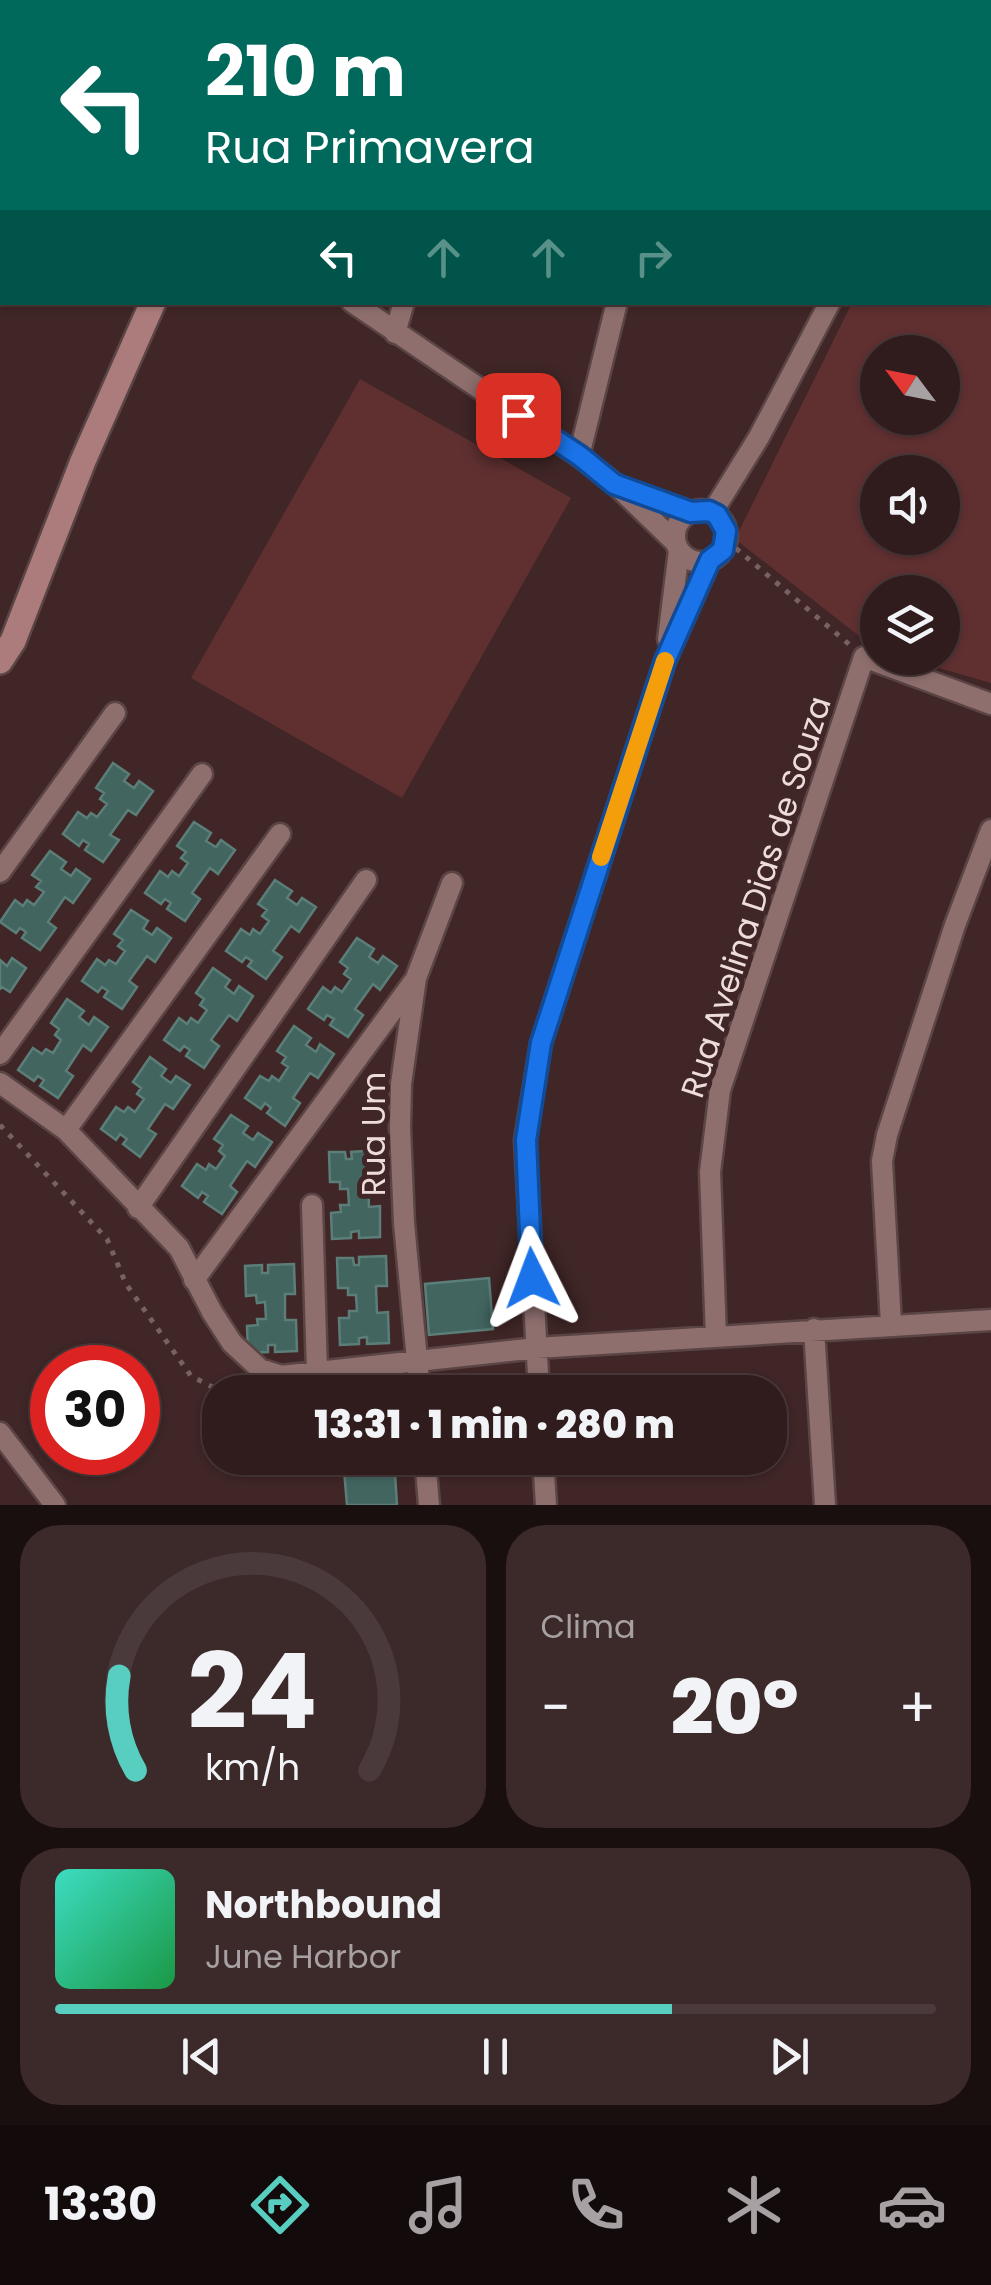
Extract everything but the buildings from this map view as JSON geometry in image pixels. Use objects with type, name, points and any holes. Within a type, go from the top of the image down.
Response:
[{"type":"street","points":[[0,661],[13,641],[83,461],[152,305]]},
{"type":"street","points":[[356,305],[580,456],[693,561],[710,560]]},
{"type":"street","points":[[395,334],[403,305]]},
{"type":"street","points":[[580,456],[616,305]]},
{"type":"street","points":[[538,1375],[526,1140],[541,1043],[665,661],[710,560],[723,550],[726,531],[715,508],[759,437],[828,305]]},
{"type":"street","points":[[614,484],[691,512]]},
{"type":"street","points":[[665,661],[677,524],[691,512],[700,510],[717,515]]},
{"type":"street","name":"Rua Avelina Dias de Souza","points":[[716,1337],[710,1172],[720,1090],[860,669]]},
{"type":"street","points":[[913,675],[991,704]]},
{"type":"street","points":[[0,872],[115,712]]},
{"type":"street","points":[[0,1054],[202,774]]},
{"type":"street","points":[[891,1324],[882,1161],[887,1135],[955,925],[991,830]]},
{"type":"street","points":[[66,1130],[280,834]]},
{"type":"street","points":[[138,1208],[366,880]]},
{"type":"street","name":"Rua Um","points":[[419,1375],[404,1223],[400,1128],[404,1057],[416,978],[452,883]]},
{"type":"street","points":[[194,1280],[416,978]]},
{"type":"street","points":[[0,1083],[66,1130],[179,1248],[232,1343],[260,1370],[282,1376],[536,1348],[991,1320]]},
{"type":"street","points":[[312,1205],[317,1372]]},
{"type":"street","points":[[814,1330],[825,1505]]},
{"type":"street","points":[[0,1433],[55,1505]]},
{"type":"street","points":[[427,1475],[429,1505]]},
{"type":"street","points":[[544,1475],[546,1505]]},
{"type":"path","points":[[726,540],[860,654]]},
{"type":"path","points":[[0,1125],[107,1239],[126,1284],[192,1376],[202,1381]]},
{"type":"shaded area","points":[[851,305],[991,305],[991,683],[960,674],[960,575],[860,575],[860,637],[735,539]]},
{"type":"shaded area","points":[[360,379],[571,498],[402,798],[191,678]]},
{"type":"slow traffic","points":[[601,857],[665,661]]},
{"type":"route","points":[[518,415],[614,484],[691,512],[709,511],[717,515],[726,531],[723,550],[710,560],[665,661],[541,1043],[526,1140],[532,1278]]}]
